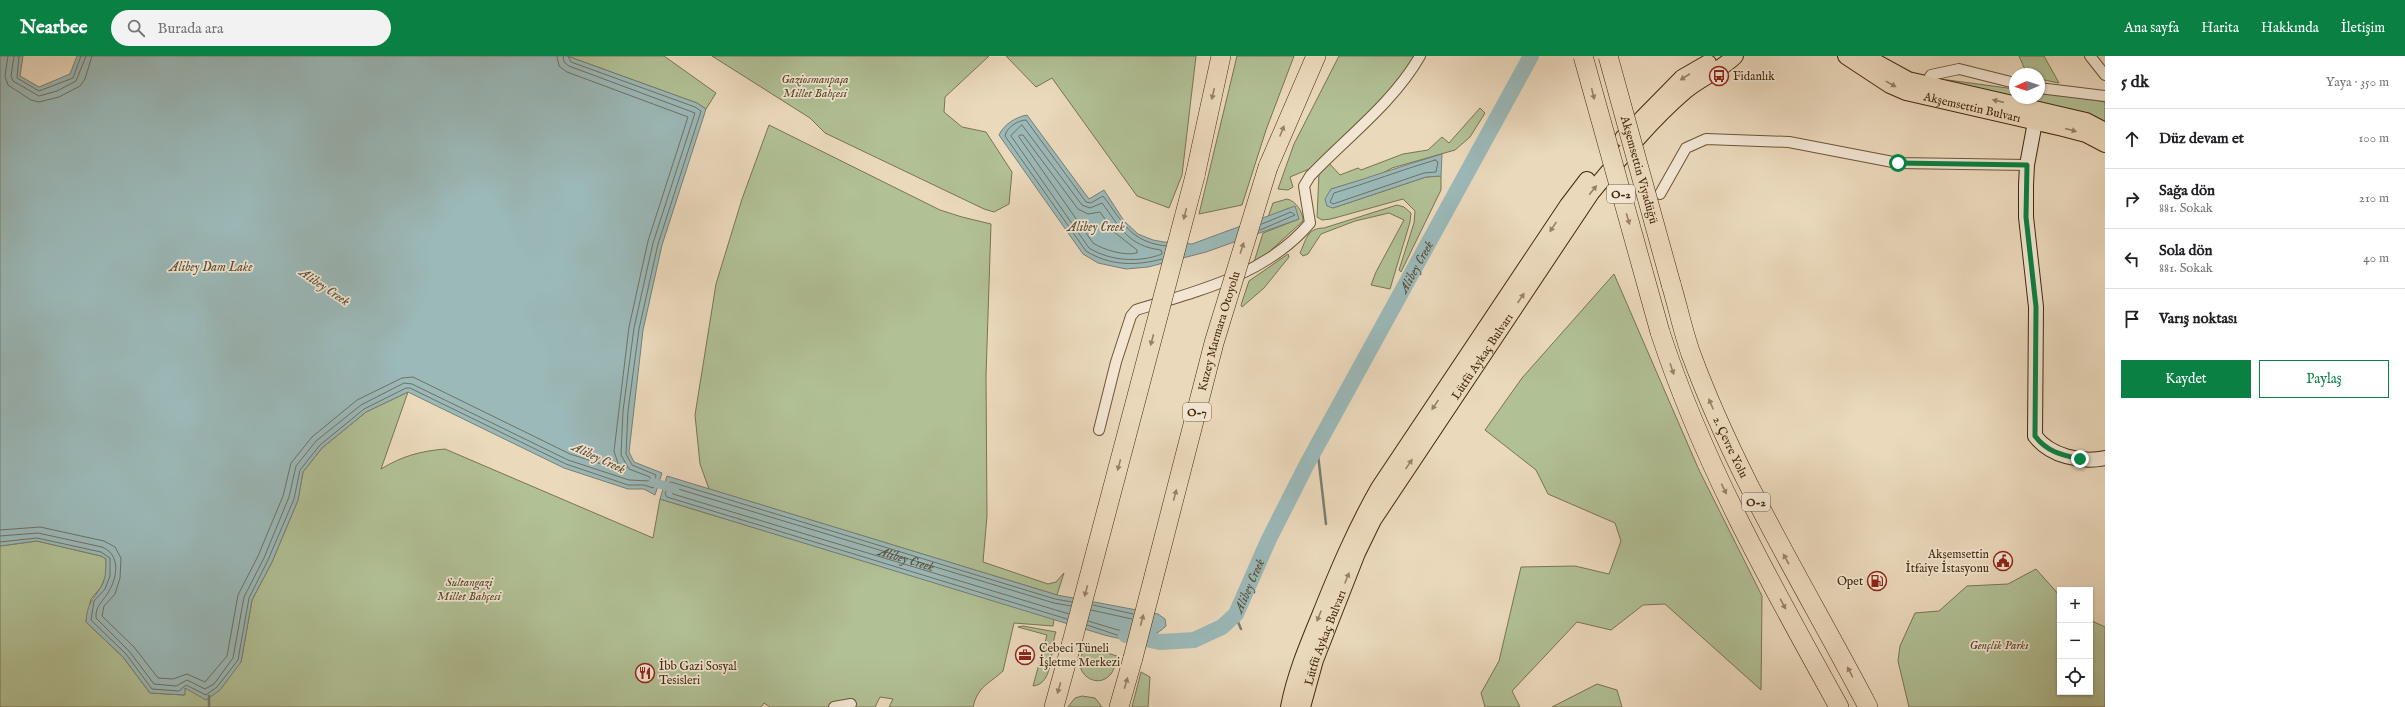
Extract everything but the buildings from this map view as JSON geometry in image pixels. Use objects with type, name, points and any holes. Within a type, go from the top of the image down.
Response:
[{"type":"highway","points":[[1054,707],[1195,176],[1221,56]]},
{"type":"highway","name":"Kuzey Marmara Otoyolu","points":[[1119,707],[1133,658],[1214,342],[1268,167],[1283,129],[1316,56]]},
{"type":"highway","name":"Akşemsettin Viyadüğü","points":[[1584,56],[1660,332]]},
{"type":"highway","name":"Akşemsettin Viyadüğü","points":[[1608,56],[1671,284]]},
{"type":"highway","name":"2. Çevre Yolu","points":[[1671,284],[1690,352],[1726,439],[1784,556],[1868,707]]},
{"type":"highway","name":"2. Çevre Yolu","points":[[1660,332],[1682,395],[1713,468],[1759,560],[1839,707]]},
{"type":"main road","name":"Lütfü Aykaç Bulvarı","points":[[1289,707],[1304,656],[1347,547],[1379,488],[1581,188],[1629,130],[1666,93],[1682,78],[1718,56]]},
{"type":"main road","name":"Lütfü Aykaç Bulvarı","points":[[1302,707],[1315,660],[1357,554],[1373,520],[1394,486],[1591,193],[1617,161],[1671,103],[1694,84],[1735,56]]},
{"type":"main road","name":"Akşemsettin Bulvarı","points":[[1846,56],[1890,84],[1923,90],[2036,116],[2086,134],[2105,144]]},
{"type":"main road","name":"Akşemsettin Bulvarı","points":[[1864,56],[1923,90]]},
{"type":"main road","name":"Akşemsettin Bulvarı","points":[[2036,116],[2086,121],[2105,131]]},
{"type":"street","points":[[1099,430],[1116,362],[1131,316],[1136,310],[1200,290],[1254,269],[1302,233],[1310,223],[1304,186],[1310,176],[1392,96],[1411,72],[1420,56]]},
{"type":"street","points":[[2090,56],[2105,75]]},
{"type":"street","points":[[1923,90],[1931,75],[1959,69],[2009,82]]},
{"type":"street","points":[[2045,89],[2105,96]]},
{"type":"street","points":[[2036,116],[2027,165],[2026,217],[2036,307],[2035,436],[2041,444],[2057,454],[2080,459],[2105,458]]},
{"type":"street","points":[[1660,194],[1686,148],[1706,139],[1789,142],[1898,163],[2027,165]]},
{"type":"street","points":[[834,707],[851,704]]},
{"type":"green space","points":[[567,56],[664,56],[716,93],[706,109],[697,103]]},
{"type":"green space","name":"Gaziosmanpaşa Millet Bahçesi","points":[[712,56],[989,56],[945,97],[944,112],[962,127],[986,132],[1012,172],[1009,204],[994,212],[984,209],[825,133],[810,118]]},
{"type":"green space","points":[[1006,56],[1196,56],[1182,175],[1169,208],[1137,196],[1052,78],[1036,87]]},
{"type":"green space","points":[[1237,56],[1294,56],[1266,130],[1242,205],[1199,214]]},
{"type":"green space","points":[[1339,56],[1416,56],[1387,94],[1314,167],[1290,177],[1293,187],[1288,190],[1278,189],[1294,144]]},
{"type":"green space","points":[[2019,56],[2044,56],[2059,83],[2045,80],[2045,68],[2024,68]]},
{"type":"green space","points":[[1948,80],[2009,88],[2009,99],[1935,81]]},
{"type":"green space","points":[[2045,93],[2105,102],[2105,123],[2028,104],[2045,104]]},
{"type":"green space","points":[[1480,108],[1485,113],[1470,137],[1455,150],[1392,168],[1379,175],[1331,189],[1333,208],[1426,177],[1441,176],[1441,190],[1401,272],[1399,270],[1414,223],[1415,211],[1403,199],[1331,219],[1322,220],[1317,217],[1319,173],[1328,162],[1340,175],[1358,168],[1361,170],[1403,154],[1428,150],[1442,137],[1449,143]]},
{"type":"green space","points":[[769,125],[940,210],[991,224],[986,376],[987,516],[983,562],[1048,584],[1056,582],[1064,573],[1057,595],[709,489],[700,464],[695,415],[716,284],[742,199]]},
{"type":"green space","points":[[1287,199],[1298,207],[1302,214],[1303,221],[1258,262],[1254,262],[1263,233],[1299,219],[1289,208],[1268,217],[1273,203]]},
{"type":"green space","points":[[1397,205],[1404,207],[1411,213],[1410,222],[1390,289],[1371,285],[1376,272],[1404,220],[1389,213],[1355,221],[1321,234],[1308,254],[1303,256],[1300,253],[1306,239],[1314,230]]},
{"type":"green space","points":[[1288,254],[1289,257],[1264,288],[1242,307],[1241,305],[1249,281]]},
{"type":"green space","points":[[1614,274],[1699,470],[1762,596],[1761,690],[1665,604],[1643,605],[1611,630],[1577,622],[1512,691],[1520,707],[1485,707],[1481,693],[1499,661],[1521,567],[1575,566],[1609,574],[1621,541],[1615,523],[1548,494],[1536,470],[1485,430],[1522,378]]},
{"type":"green space","name":"Sultangazi Millet Bahçesi","points":[[408,392],[381,469],[412,455],[445,449],[653,538],[660,499],[1054,619],[1053,626],[1014,623],[1003,671],[981,690],[973,707],[889,707],[893,699],[880,697],[875,707],[770,707],[764,703],[761,707],[0,707],[0,546],[37,541],[101,556],[106,559],[106,575],[101,587],[91,599],[86,622],[123,657],[150,693],[184,695],[185,688],[241,662],[252,600],[272,562],[298,500],[303,472],[322,448],[366,412]]},
{"type":"green space","name":"Gençlik Parkı","points":[[2036,569],[2057,593],[2057,695],[2093,695],[2093,621],[2105,627],[2105,707],[1909,707],[1898,661],[1900,646],[1915,613],[1939,611],[1967,586],[2008,584]]},
{"type":"green space","points":[[1023,626],[1056,632],[1048,672],[1045,679],[1040,684],[1033,686],[1047,635],[1018,627]]},
{"type":"green space","points":[[1084,646],[1117,656],[1112,672],[1105,679],[1096,681],[1092,680],[1081,670],[1080,660]]},
{"type":"green space","points":[[1141,672],[1150,677],[1148,707],[1132,707]]},
{"type":"green space","points":[[1597,684],[1617,690],[1622,707],[1552,707]]},
{"type":"green space","points":[[1082,696],[1095,698],[1102,707],[1068,707],[1075,698]]},
{"type":"water","name":"Alibey Dam Lake","points":[[0,56],[23,56],[20,76],[39,87],[70,74],[77,56],[567,56],[697,103],[706,109],[662,245],[643,330],[629,452],[634,462],[662,473],[655,495],[644,489],[628,489],[564,468],[408,392],[366,412],[322,448],[303,472],[298,500],[272,562],[252,600],[241,662],[220,690],[206,700],[185,688],[185,695],[150,693],[123,657],[86,622],[89,607],[104,581],[106,559],[101,556],[37,541],[0,546]]},
{"type":"water","name":"Alibey Creek","points":[[1027,115],[1089,199],[1104,190],[1124,221],[1138,234],[1153,240],[1192,244],[1295,206],[1299,219],[1206,252],[1148,267],[1126,269],[1098,263],[1083,254],[999,135],[1001,131],[1011,122],[1019,117]]},
{"type":"water","points":[[1442,154],[1441,176],[1426,177],[1333,208],[1327,206],[1325,199],[1331,189]]},
{"type":"water","points":[[667,476],[1057,595],[1158,614],[1165,619],[1166,626],[1159,632],[1144,638],[1127,639],[1101,634],[660,499]]},
{"type":"waterway","name":"Alibey Creek","points":[[1126,635],[1160,642],[1194,640],[1222,627],[1236,614],[1269,539],[1307,464],[1531,56]]},
{"type":"waterway","points":[[1317,446],[1326,524]]},
{"type":"waterway","name":"Alibey Creek","points":[[653,482],[675,489]]},
{"type":"waterway","points":[[1235,615],[1241,629]]},
{"type":"waterway","points":[[209,696],[209,707]]},
{"type":"place","name":"Fidanlık","points":[[1719,76]]},
{"type":"place","name":"Akşemsettin İtfaiye İstasyonu","points":[[2003,561]]},
{"type":"place","name":"Opet","points":[[1877,581]]},
{"type":"place","name":"Cebeci Tüneli İşletme Merkezi","points":[[1025,655]]},
{"type":"place","name":"İbb Gazi Sosyal Tesisleri","points":[[645,673]]},
{"type":"route","points":[[1898,163],[1931,165],[2027,165],[2026,217],[2036,307],[2035,436],[2041,444],[2057,454],[2080,459]]}]
